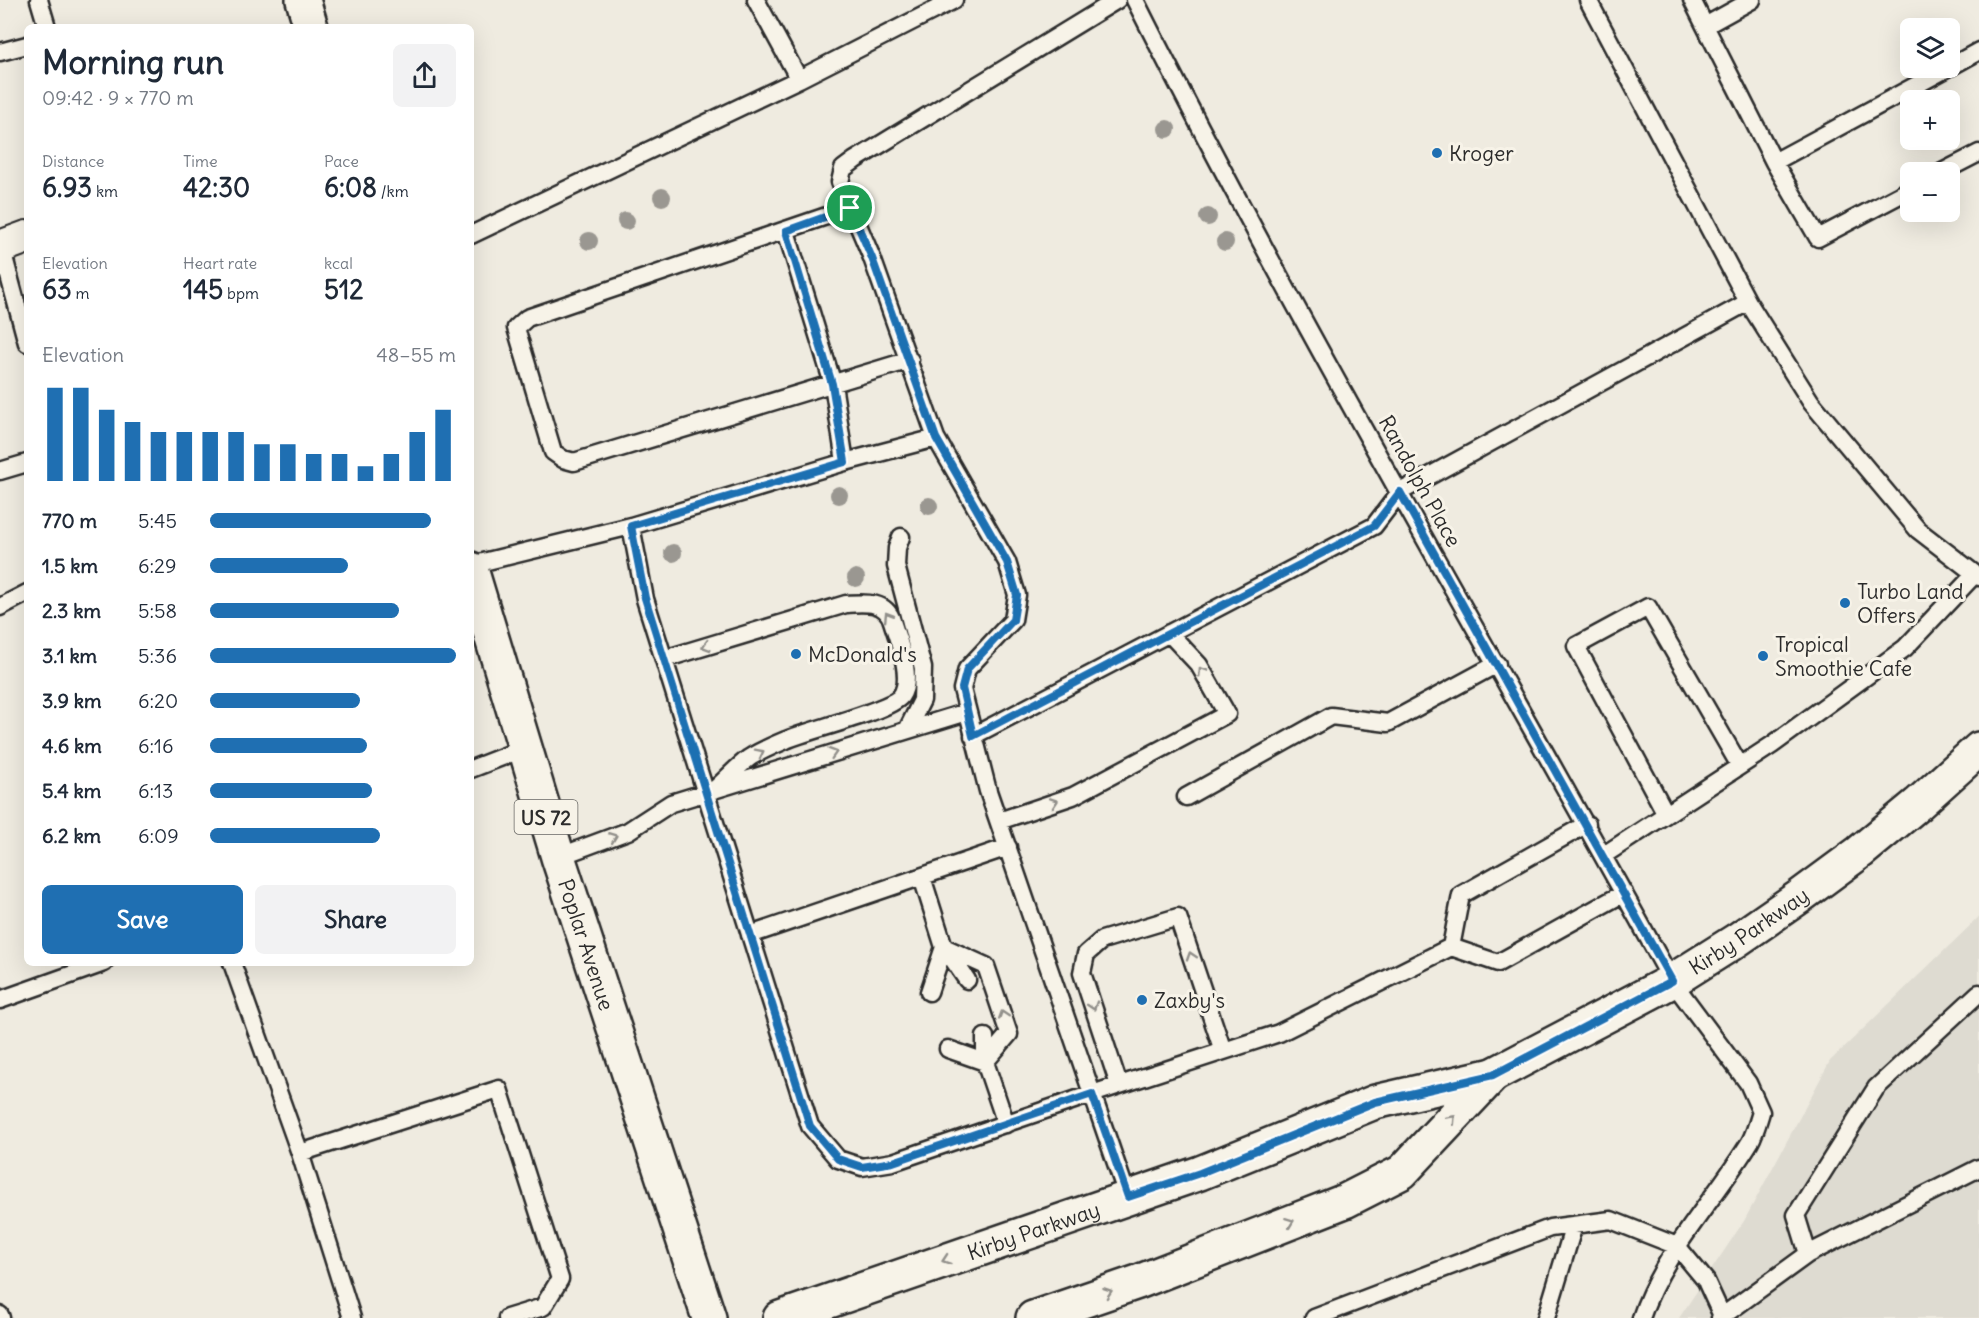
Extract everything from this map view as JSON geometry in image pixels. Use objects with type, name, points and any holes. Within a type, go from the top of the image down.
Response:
[{"type":"main road","points":[[303,0],[309,24]]},
{"type":"main road","name":"Poplar Avenue","points":[[474,577],[558,857],[709,1318]]},
{"type":"main road","name":"Kirby Parkway","points":[[780,1318],[1200,1173],[1375,1102],[1493,1075],[1672,981],[1737,940],[1860,852],[1979,749]]},
{"type":"main road","name":"Kirby Parkway","points":[[1033,1318],[1138,1282],[1334,1205],[1402,1172],[1493,1075]]},
{"type":"lane","points":[[39,0],[46,24]]},
{"type":"lane","points":[[756,0],[799,79]]},
{"type":"lane","points":[[474,234],[799,79],[954,0]]},
{"type":"lane","points":[[1117,0],[843,169],[840,182],[872,258],[936,438],[1007,562],[1017,595],[1013,620],[967,669],[962,688],[973,736],[999,821],[1128,1197]]},
{"type":"lane","name":"Randolph Place","points":[[1135,0],[1181,93],[1264,247],[1587,824],[1672,981],[1748,1083],[1761,1112],[1751,1140],[1677,1246],[1649,1294],[1641,1318]]},
{"type":"lane","points":[[1588,0],[1748,302],[1811,402],[1918,530],[1977,575],[1905,648],[1772,745],[1604,855]]},
{"type":"lane","points":[[1692,0],[1774,162],[1818,238],[1900,195]]},
{"type":"lane","points":[[1704,26],[1752,0]]},
{"type":"lane","points":[[0,52],[24,46]]},
{"type":"lane","points":[[1960,61],[1979,51]]},
{"type":"lane","points":[[1774,162],[1929,78]]},
{"type":"lane","points":[[1960,163],[1979,153]]},
{"type":"lane","points":[[850,208],[527,318],[516,328],[553,452],[563,459],[574,462],[910,360]]},
{"type":"lane","points":[[786,231],[832,384],[845,462]]},
{"type":"lane","points":[[9,244],[24,327]]},
{"type":"lane","points":[[973,736],[1374,526],[1400,492],[1748,302]]},
{"type":"lane","points":[[474,566],[631,526],[845,462],[936,438]]},
{"type":"lane","points":[[0,471],[24,464]]},
{"type":"lane","points":[[631,526],[645,598],[710,790],[750,935],[810,1126],[838,1159],[862,1167],[893,1162],[1280,1033],[1451,947],[1498,963],[1624,893]]},
{"type":"lane","points":[[901,537],[897,548],[896,566],[923,668],[922,700],[908,730]]},
{"type":"lane","points":[[0,607],[24,595]]},
{"type":"lane","points":[[664,658],[846,604],[865,603],[881,606],[891,615],[906,668],[905,685],[901,697],[884,708],[777,744],[749,758],[710,790]]},
{"type":"lane","points":[[1666,814],[1576,646],[1648,607],[1740,766]]},
{"type":"lane","points":[[999,821],[1073,796],[1227,714],[1199,665],[1168,633]]},
{"type":"lane","points":[[1186,797],[1331,716],[1388,723],[1497,664]]},
{"type":"lane","points":[[558,857],[628,831],[671,803],[967,712]]},
{"type":"lane","points":[[474,768],[525,748]]},
{"type":"lane","points":[[1451,947],[1461,895],[1587,824]]},
{"type":"lane","points":[[750,935],[1008,848]]},
{"type":"lane","points":[[922,877],[944,947],[967,980]]},
{"type":"lane","points":[[1119,1085],[1082,973],[1086,954],[1102,940],[1178,917],[1223,1051]]},
{"type":"lane","points":[[937,989],[944,947]]},
{"type":"lane","points":[[944,947],[986,966],[1009,1034],[985,1062]]},
{"type":"lane","points":[[0,1000],[96,966]]},
{"type":"lane","points":[[233,966],[300,1153],[352,1318]]},
{"type":"lane","points":[[1808,1254],[1796,1215],[1876,1088],[1979,993]]},
{"type":"lane","points":[[985,1037],[985,1062],[1006,1124]]},
{"type":"lane","points":[[956,1046],[985,1062]]},
{"type":"lane","points":[[300,1153],[499,1089],[560,1280],[543,1307],[507,1318]]},
{"type":"lane","points":[[1314,1318],[1550,1228],[1611,1220],[1677,1246],[1706,1281],[1721,1318],[1808,1254],[1979,1168]]},
{"type":"lane","points":[[1546,1318],[1574,1225]]},
{"type":"shaded area","points":[[1979,917],[1979,1318],[1679,1318],[1744,1221],[1830,1061]]},
{"type":"place","name":"Kroger","points":[[1437,153]]},
{"type":"place","name":"Turbo Land Offers","points":[[1845,603]]},
{"type":"place","name":"McDonald's","points":[[796,654]]},
{"type":"place","name":"Tropical Smoothie Cafe","points":[[1763,656]]},
{"type":"place","name":"Zaxby's","points":[[1142,1000]]},
{"type":"route","points":[[850,208],[872,258],[936,438],[1007,562],[1017,595],[1013,620],[967,669],[962,688],[973,736],[1374,526],[1400,492],[1587,824],[1672,981],[1493,1075],[1375,1102],[1200,1173],[1128,1197],[1092,1094],[893,1162],[862,1167],[838,1159],[810,1126],[645,598],[631,526],[845,462],[832,384],[786,231],[850,208]]}]
